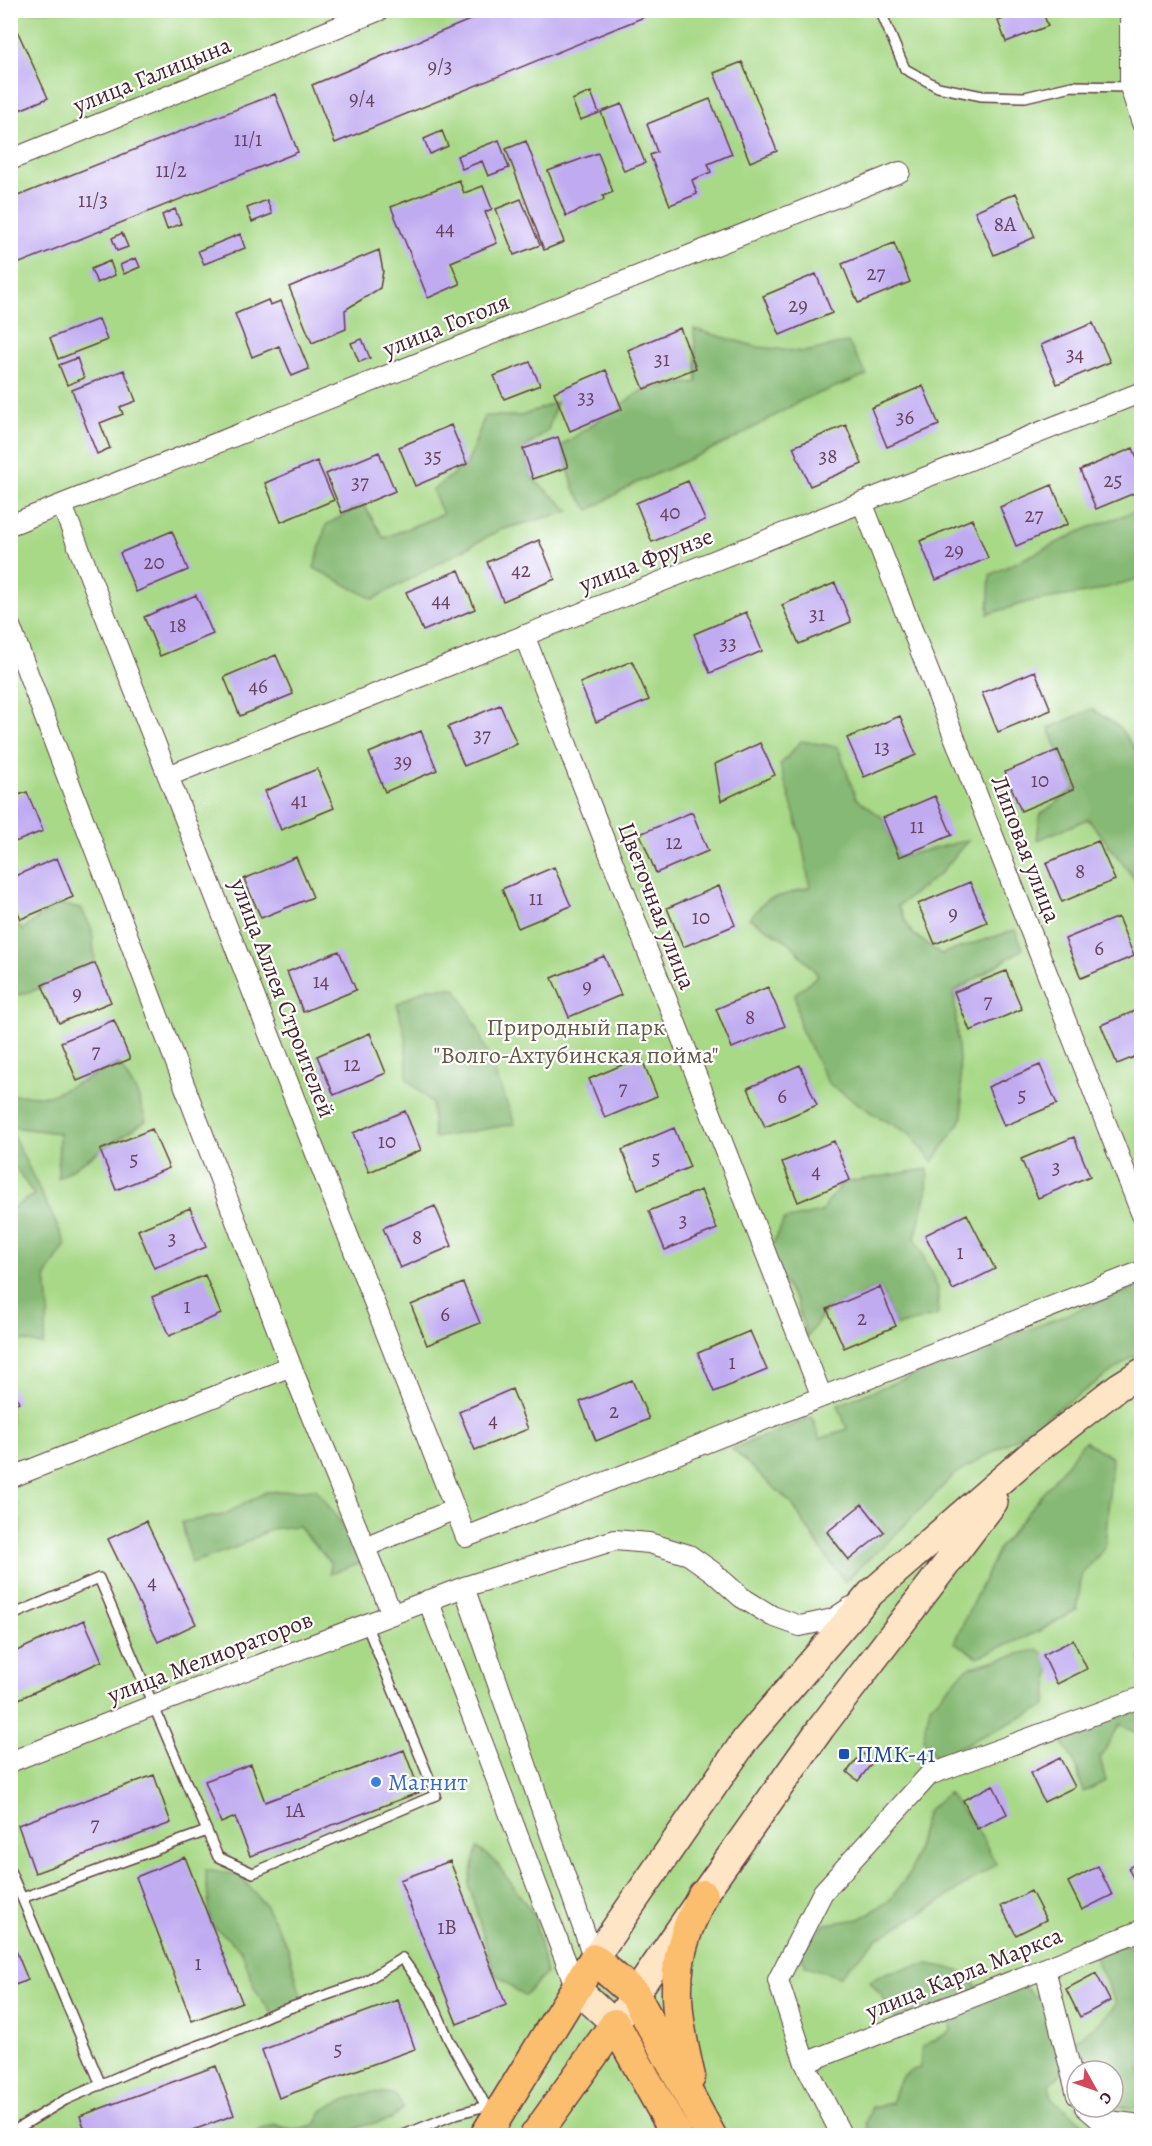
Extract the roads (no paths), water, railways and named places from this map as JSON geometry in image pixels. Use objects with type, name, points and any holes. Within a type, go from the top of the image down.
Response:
[{"type":"main road","points":[[697,2109],[679,2024],[676,1997],[678,1969],[685,1934],[703,1895]]},
{"type":"main road","points":[[490,2119],[594,1959],[635,1995],[711,2136]]},
{"type":"main road","points":[[535,2136],[615,2024],[677,2136]]},
{"type":"street","name":"улица Галицына","points":[[10,160],[380,10]]},
{"type":"street","points":[[1130,10],[1130,87],[1142,123]]},
{"type":"street","name":"улица Гоголя","points":[[10,525],[900,172]]},
{"type":"street","name":"улица Фрунзе","points":[[168,776],[1142,392]]},
{"type":"street","name":"Липовая улица","points":[[862,502],[1142,1215]]},
{"type":"street","name":"улица Аллея Строителей","points":[[62,505],[466,1537],[822,1397]]},
{"type":"street","points":[[10,626],[291,1366],[392,1614]]},
{"type":"street","name":"Цветочная улица","points":[[524,635],[822,1397]]},
{"type":"street","points":[[822,1397],[1142,1271]]},
{"type":"street","points":[[10,1478],[291,1366]]},
{"type":"street","points":[[594,1959],[746,1739],[871,1593],[1029,1456],[1118,1387],[1142,1372]]},
{"type":"street","points":[[428,1600],[576,1988],[615,2024],[821,1728],[1029,1456]]},
{"type":"street","points":[[365,1547],[455,1509]]},
{"type":"street","name":"улица Мелиораторов","points":[[10,1762],[428,1600],[615,1540],[649,1543],[689,1555],[713,1572],[741,1597],[772,1616],[800,1626],[833,1619],[871,1593]]},
{"type":"street","points":[[464,1587],[594,1959]]},
{"type":"street","points":[[842,2136],[805,2063],[778,1980],[823,1892],[929,1775],[1142,1697]]},
{"type":"street","name":"улица Карла Маркса","points":[[805,2063],[1142,1930]]},
{"type":"street","points":[[1045,1969],[1068,2059]]},
{"type":"street","points":[[1099,2119],[1142,2125]]},
{"type":"lane","points":[[880,10],[904,69],[938,87],[982,96],[1025,97],[1072,87],[1130,87]]},
{"type":"lane","points":[[10,1616],[99,1578],[218,1857],[253,1872],[436,1795],[366,1624]]},
{"type":"lane","points":[[22,1898],[207,1831]]},
{"type":"lane","points":[[10,1871],[100,2085]]},
{"type":"lane","points":[[10,2133],[65,2100],[272,2014],[364,1982],[402,1958],[431,1999],[449,2040],[490,2119]]},
{"type":"lane","points":[[401,2136],[456,2115],[490,2119]]},
{"type":"place","name":"ПМК-41","points":[[844,1754]]},
{"type":"place","name":"Магнит","points":[[376,1782]]},
{"type":"park label","name":"Природный парк \"Волго-Ахтубинская пойма\"","points":[[576,1041]]}]
